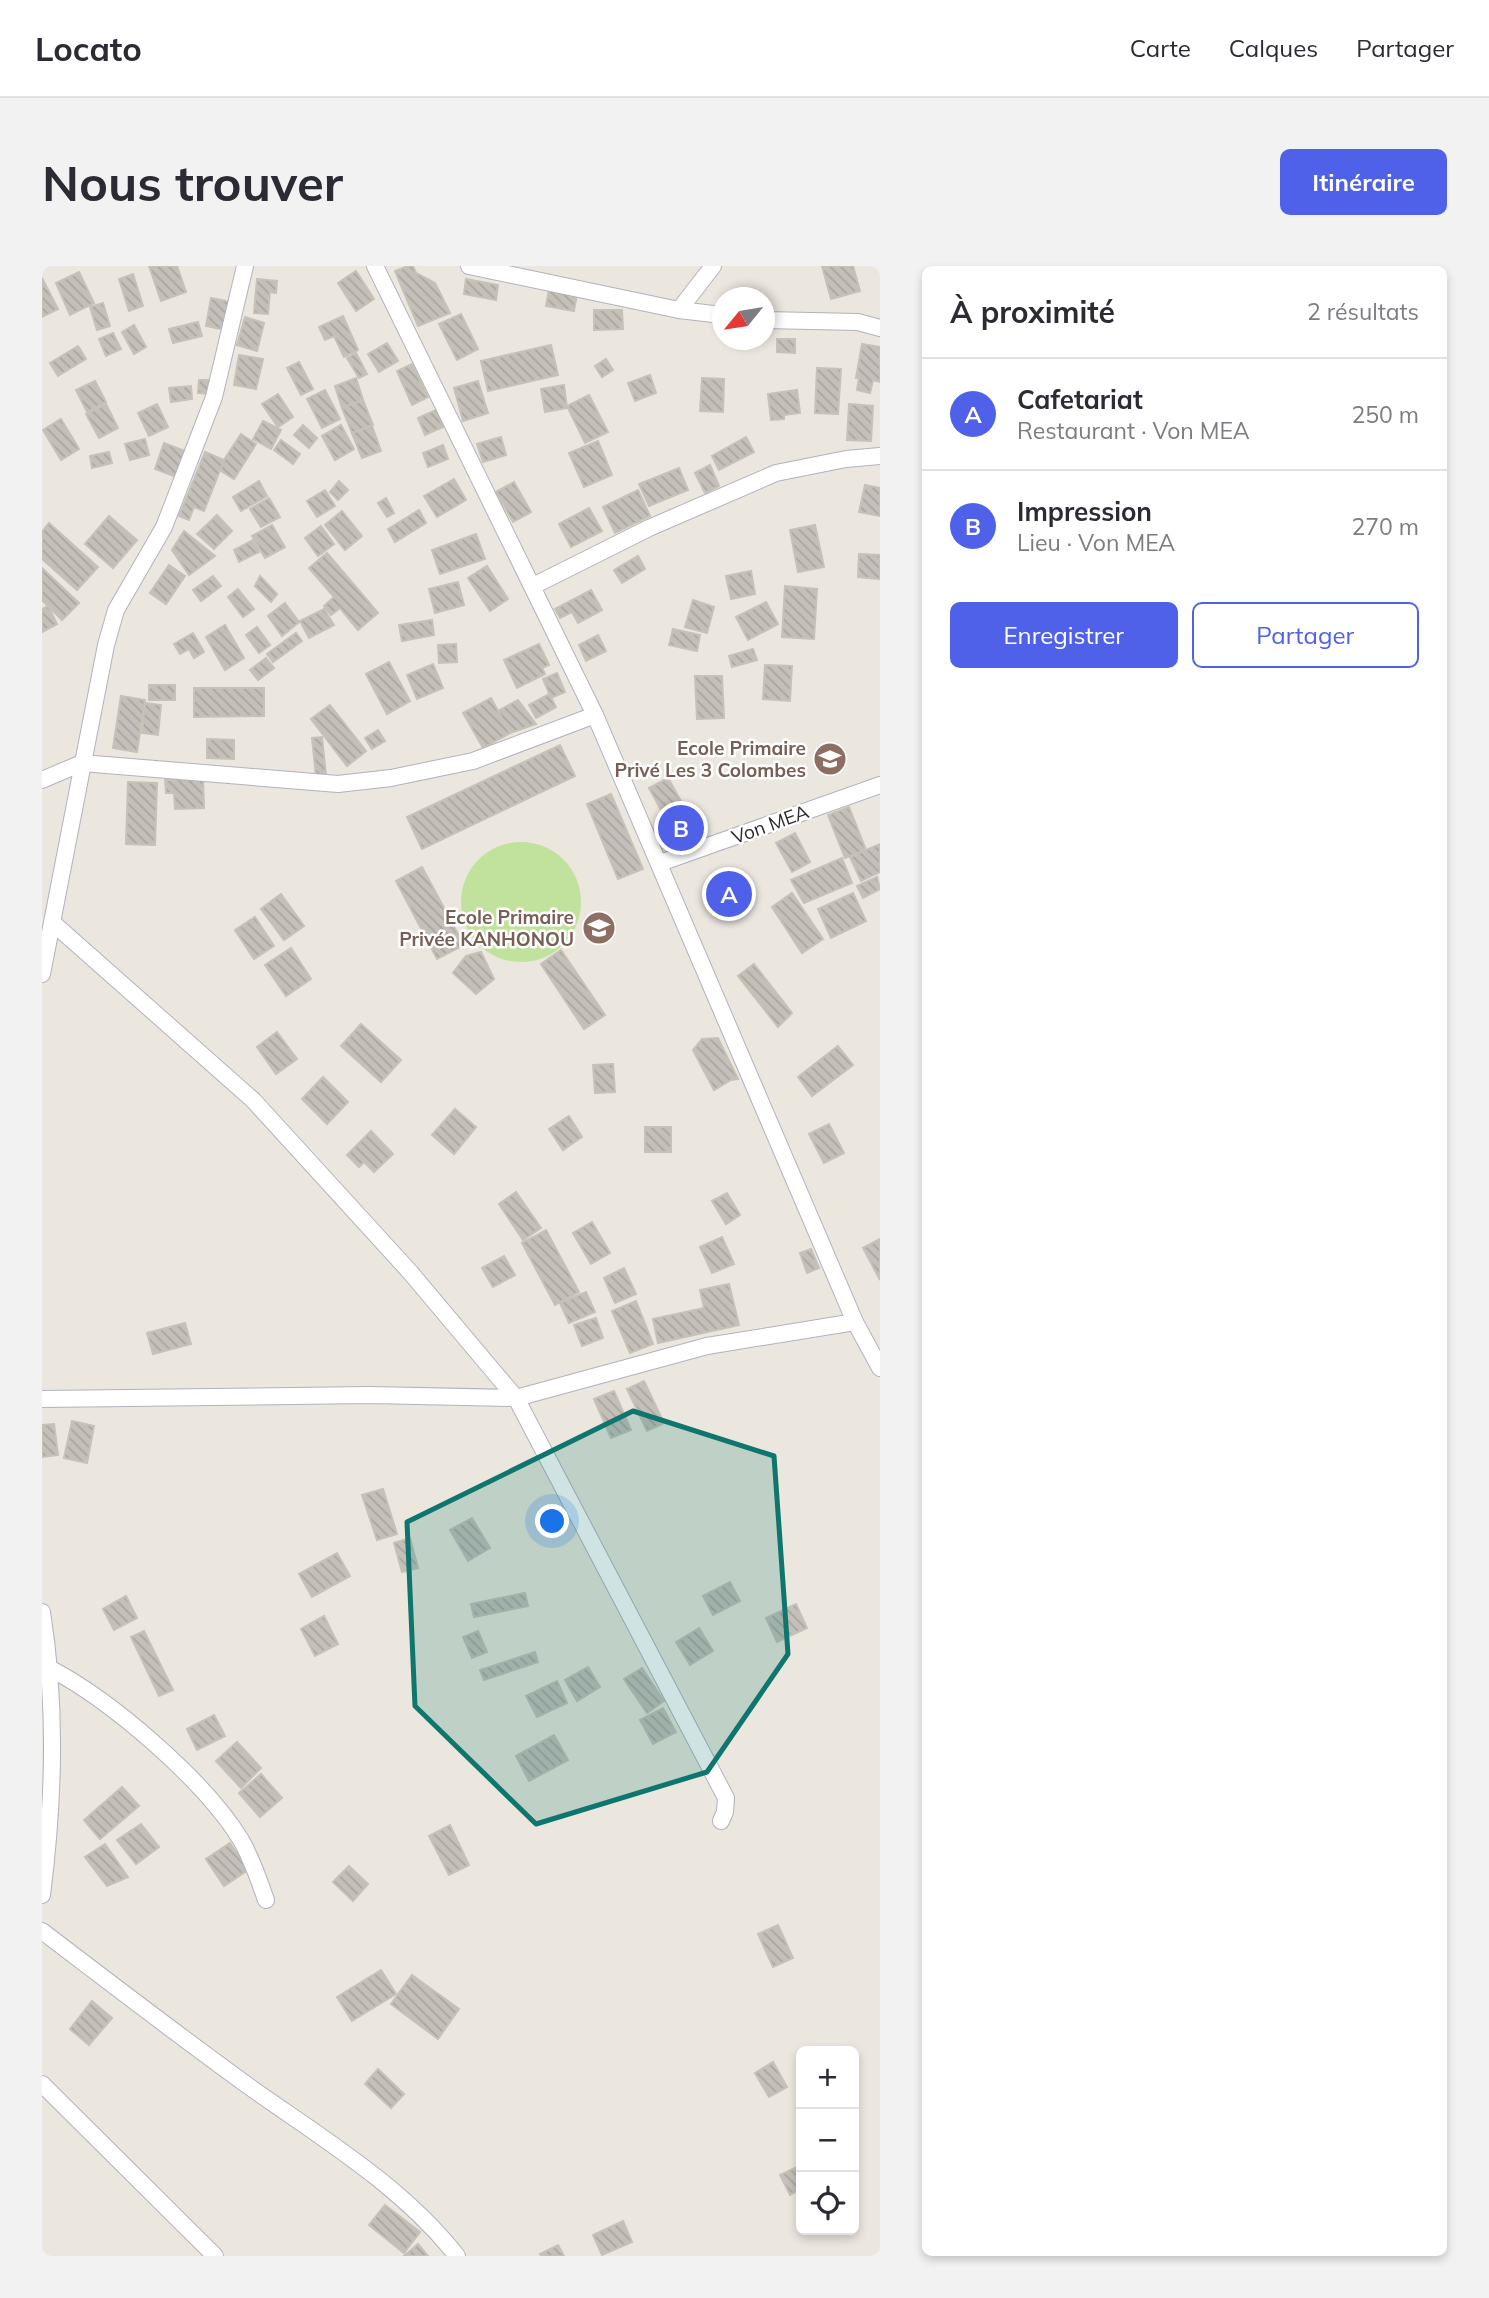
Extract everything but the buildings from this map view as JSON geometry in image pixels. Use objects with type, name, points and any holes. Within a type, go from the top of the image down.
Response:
[{"type":"street","points":[[42,974],[82,763],[106,645],[116,610],[164,527],[214,397],[245,266]]},
{"type":"street","points":[[375,266],[595,715],[855,1322],[880,1368]]},
{"type":"street","points":[[469,266],[679,310],[712,314]]},
{"type":"street","points":[[679,310],[713,266]]},
{"type":"street","points":[[775,320],[858,322],[880,328]]},
{"type":"street","points":[[533,586],[649,528],[776,473],[846,459],[880,456]]},
{"type":"street","points":[[42,779],[82,763],[338,784],[391,778],[473,761],[595,715]]},
{"type":"street","name":"Von MEA","points":[[660,863],[880,785]]},
{"type":"street","points":[[53,923],[253,1100],[410,1272],[516,1398],[726,1798],[726,1812],[720,1821]]},
{"type":"street","points":[[42,1399],[370,1395],[516,1398],[707,1346],[855,1322]]},
{"type":"street","points":[[42,1612],[51,1669],[50,1831],[42,1895]]},
{"type":"street","points":[[51,1669],[83,1685],[173,1762],[211,1801],[241,1840],[266,1900]]},
{"type":"street","points":[[42,1931],[204,2054],[368,2171],[414,2209],[457,2256]]},
{"type":"street","points":[[42,2084],[215,2256]]},
{"type":"highlighted area","points":[[633,1411],[774,1456],[788,1654],[707,1772],[536,1824],[415,1706],[407,1522]]},
{"type":"green space","points":[[521,842],[544,847],[563,860],[576,879],[581,902],[576,925],[563,944],[544,957],[521,962],[498,957],[479,944],[466,925],[461,902],[466,879],[479,860],[498,847]]},
{"type":"place","name":"Ecole Primaire Privé Les 3 Colombes","points":[[830,759]]},
{"type":"place","name":"Impression","points":[[681,828]]},
{"type":"place","name":"Cafetariat","points":[[729,894]]},
{"type":"place","name":"Ecole Primaire Privée KANHONOU","points":[[599,928]]}]
